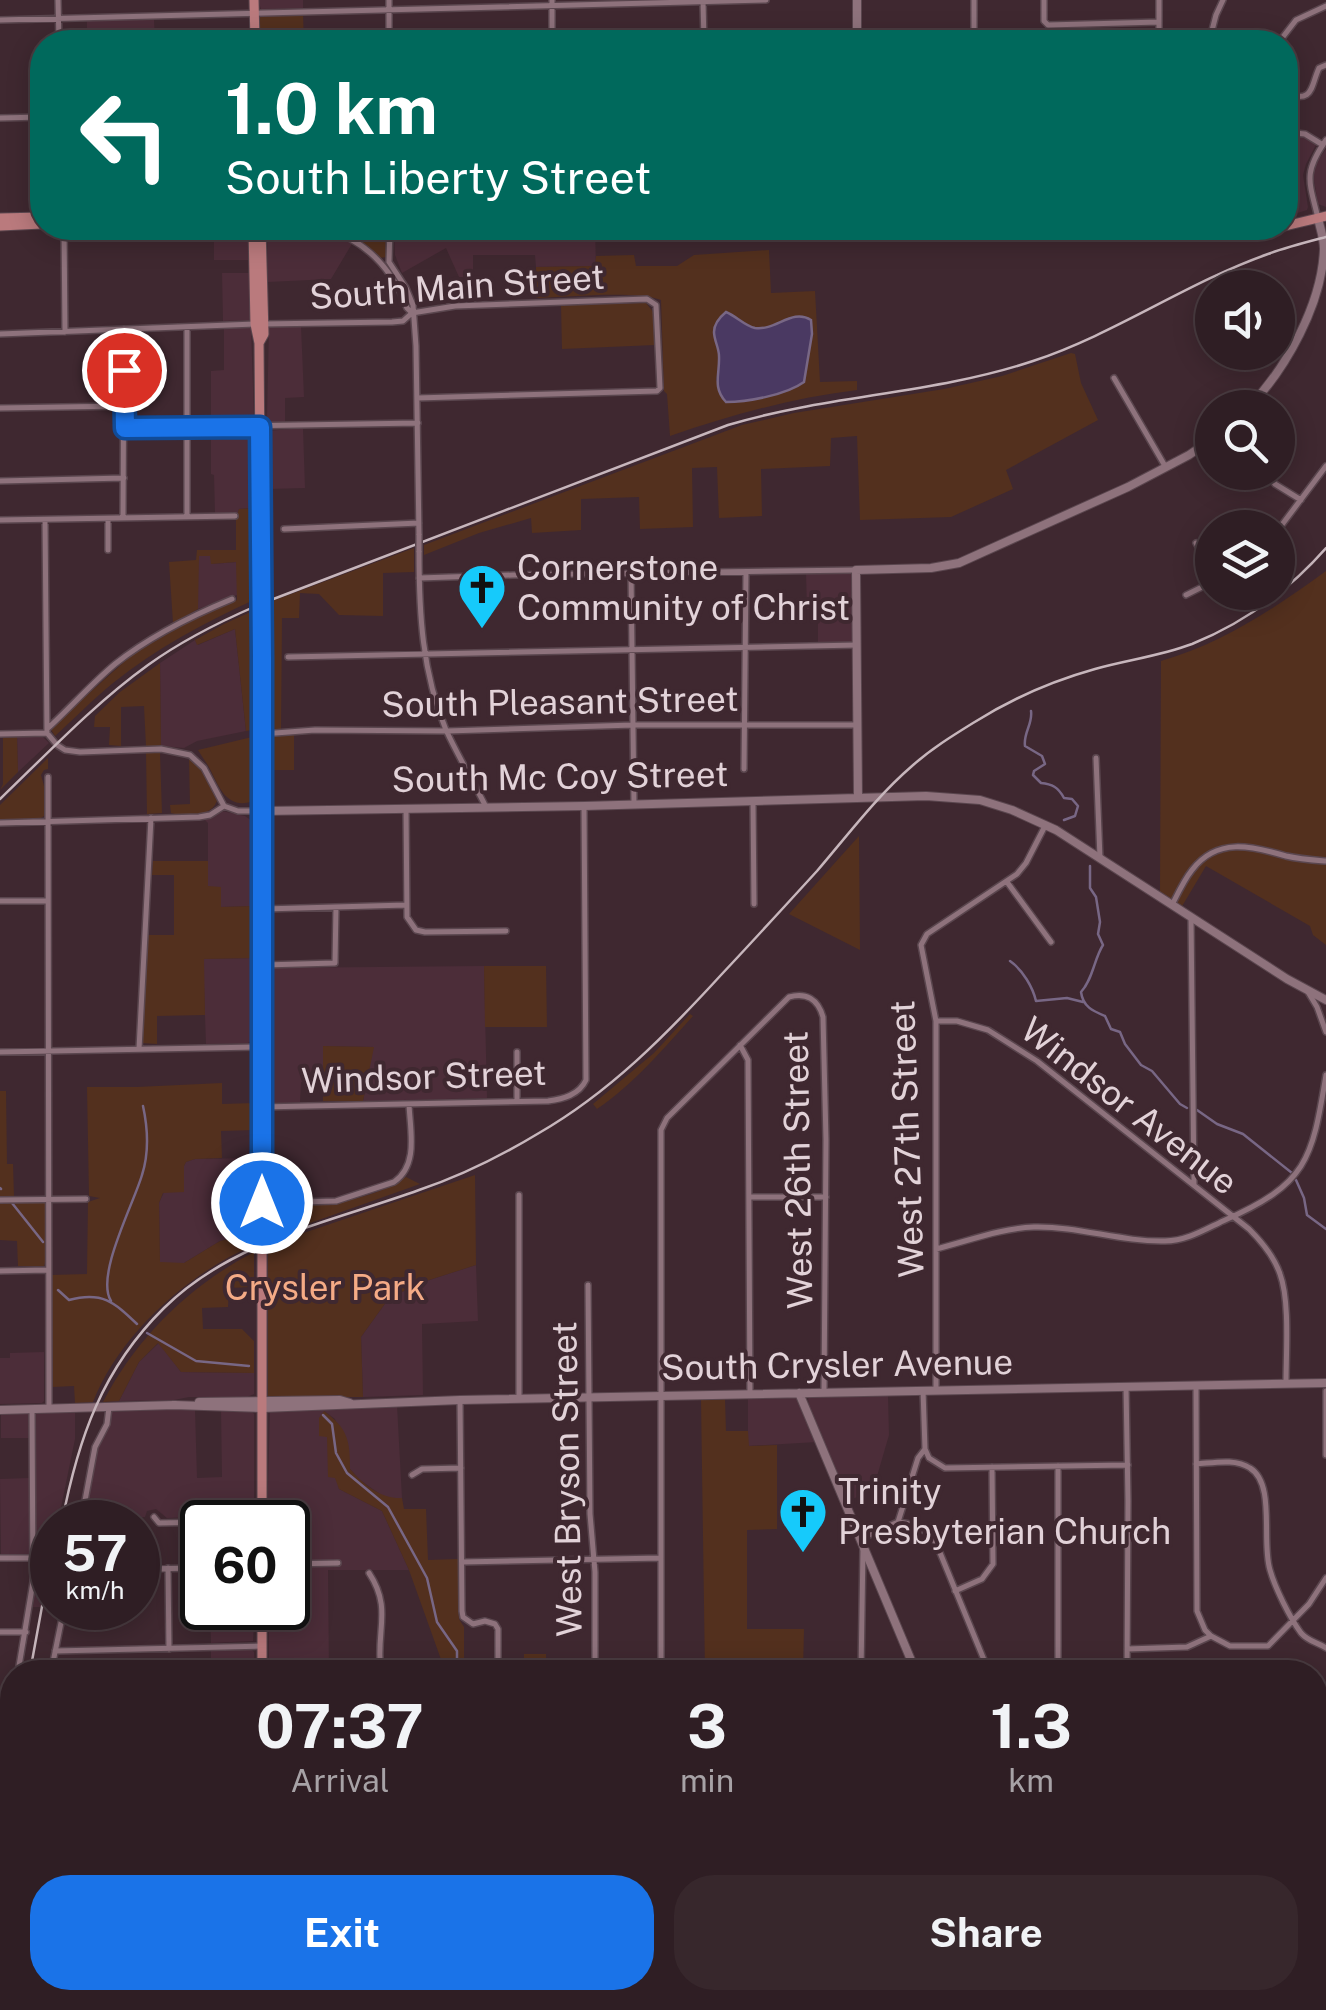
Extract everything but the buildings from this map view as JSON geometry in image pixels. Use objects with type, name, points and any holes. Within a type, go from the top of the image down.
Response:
[{"type":"main road","points":[[254,0],[254,30]]},
{"type":"main road","points":[[0,222],[30,221]]},
{"type":"main road","points":[[254,240],[259,324],[264,334],[259,343],[262,1500]]},
{"type":"main road","points":[[259,324],[261,240]]},
{"type":"main road","points":[[262,1630],[262,1660]]},
{"type":"street","points":[[58,0],[60,30]]},
{"type":"street","points":[[389,0],[389,30]]},
{"type":"street","points":[[0,20],[552,2],[766,0]]},
{"type":"street","points":[[857,0],[857,30]]},
{"type":"street","points":[[974,0],[974,30]]},
{"type":"street","points":[[1044,0],[1046,24],[1159,22]]},
{"type":"street","points":[[1159,0],[1159,30]]},
{"type":"street","points":[[1212,30],[1223,0]]},
{"type":"street","points":[[703,1],[704,30]]},
{"type":"street","points":[[552,2],[552,30]]},
{"type":"street","points":[[1288,30],[1296,20],[1326,6]]},
{"type":"street","points":[[1298,97],[1308,95],[1319,68],[1326,65]]},
{"type":"street","points":[[0,118],[30,117]]},
{"type":"street","points":[[1263,390],[1287,357],[1312,302],[1324,247],[1322,217],[1310,186],[1310,170],[1324,142],[1298,133]]},
{"type":"street","points":[[64,240],[65,332]]},
{"type":"street","points":[[354,240],[388,265]]},
{"type":"street","points":[[389,240],[388,265],[412,313],[416,346],[419,615],[424,654],[447,731],[486,807]]},
{"type":"street","name":"South Main Street","points":[[0,334],[392,322],[403,321],[412,313],[456,306],[563,301],[646,298],[658,308],[659,390],[417,398]]},
{"type":"street","points":[[187,327],[187,517]]},
{"type":"street","points":[[123,518],[124,329]]},
{"type":"street","points":[[1114,378],[1166,468]]},
{"type":"street","points":[[0,408],[124,406]]},
{"type":"street","points":[[125,428],[418,423]]},
{"type":"street","points":[[419,578],[931,568],[959,563],[1166,468],[1195,450]]},
{"type":"street","points":[[1293,510],[1326,466]]},
{"type":"street","points":[[0,481],[124,478]]},
{"type":"street","points":[[1285,490],[1301,500]]},
{"type":"street","points":[[0,520],[236,516]]},
{"type":"street","points":[[108,519],[108,550]]},
{"type":"street","points":[[45,520],[46,731],[64,750],[161,750],[190,756],[204,768],[224,806],[262,812]]},
{"type":"street","points":[[284,529],[419,523]]},
{"type":"street","points":[[856,570],[858,798]]},
{"type":"street","points":[[744,769],[746,572]]},
{"type":"street","points":[[631,573],[634,804]]},
{"type":"street","points":[[1186,595],[1195,590]]},
{"type":"street","points":[[0,734],[46,731],[135,650],[166,630],[232,599]]},
{"type":"street","points":[[288,657],[858,646]]},
{"type":"street","name":"South Pleasant Street","points":[[262,734],[315,730],[858,724]]},
{"type":"street","points":[[1096,758],[1100,858]]},
{"type":"street","points":[[48,777],[49,1408]]},
{"type":"street","name":"South Mc Coy Street","points":[[262,812],[926,796],[980,800],[1045,826],[1326,1000]]},
{"type":"street","points":[[752,801],[754,904]]},
{"type":"street","points":[[0,823],[199,817],[224,806]]},
{"type":"street","name":"Windsor Street","points":[[261,1107],[562,1099],[580,1089],[584,1084],[584,806]]},
{"type":"street","points":[[406,808],[406,905],[410,923],[418,931],[506,931]]},
{"type":"street","points":[[139,1049],[150,818]]},
{"type":"street","name":"West 27th Street","points":[[936,1390],[936,1021],[921,951],[923,939],[1006,882],[1026,862],[1045,826]]},
{"type":"street","points":[[1172,904],[1198,862],[1228,846],[1326,861]]},
{"type":"street","points":[[1006,882],[1051,942]]},
{"type":"street","points":[[0,901],[48,901]]},
{"type":"street","points":[[262,910],[406,905]]},
{"type":"street","points":[[262,966],[335,963],[336,908]]},
{"type":"street","points":[[1191,917],[1194,1186]]},
{"type":"street","points":[[1306,989],[1326,1032]]},
{"type":"street","name":"West 26th Street","points":[[740,1045],[788,997],[806,996],[820,1008],[826,1197],[824,1392]]},
{"type":"street","name":"Windsor Avenue","points":[[936,1021],[976,1025],[1037,1061],[1262,1242],[1280,1274],[1285,1298],[1286,1383]]},
{"type":"street","points":[[661,1660],[661,1130],[667,1118],[740,1045],[748,1060],[750,1394]]},
{"type":"street","points":[[0,1052],[262,1047]]},
{"type":"street","points":[[517,1052],[517,1101]]},
{"type":"street","points":[[936,1248],[1035,1227],[1168,1241],[1233,1217],[1267,1200],[1286,1185],[1309,1155],[1326,1075]]},
{"type":"street","points":[[262,1203],[338,1200],[394,1182],[410,1161],[409,1104]]},
{"type":"street","points":[[519,1194],[519,1399]]},
{"type":"street","points":[[750,1197],[826,1197]]},
{"type":"street","points":[[0,1200],[86,1199]]},
{"type":"street","points":[[0,1271],[48,1270]]},
{"type":"street","name":"West Bryson Street","points":[[588,1285],[595,1660]]},
{"type":"street","name":"South Crysler Avenue","points":[[0,1410],[1326,1383]]},
{"type":"street","points":[[1196,1385],[1199,1620],[1221,1643],[1268,1646],[1309,1604],[1326,1578]]},
{"type":"street","points":[[1126,1386],[1126,1660]]},
{"type":"street","points":[[898,1522],[924,1449],[923,1390]]},
{"type":"street","points":[[1326,1391],[1326,1455]]},
{"type":"street","points":[[799,1393],[911,1660]]},
{"type":"street","points":[[460,1400],[462,1611],[473,1624],[486,1621],[496,1625],[498,1660]]},
{"type":"street","points":[[85,1500],[109,1407]]},
{"type":"street","points":[[32,1409],[33,1500]]},
{"type":"street","points":[[924,1449],[936,1464],[945,1468],[1128,1465]]},
{"type":"street","points":[[1196,1464],[1239,1463],[1261,1479],[1269,1567],[1302,1634],[1326,1648]]},
{"type":"street","points":[[1058,1466],[1058,1660]]},
{"type":"street","points":[[956,1591],[982,1580],[992,1564],[992,1467]]},
{"type":"street","points":[[412,1475],[422,1469],[461,1468]]},
{"type":"street","points":[[862,1543],[898,1522],[918,1526],[931,1535],[984,1660]]},
{"type":"street","points":[[861,1660],[862,1543]]},
{"type":"street","points":[[0,1558],[30,1558]]},
{"type":"street","points":[[462,1562],[660,1558]]},
{"type":"street","points":[[310,1564],[338,1563]]},
{"type":"street","points":[[160,1568],[180,1568]]},
{"type":"street","points":[[168,1568],[169,1648]]},
{"type":"street","points":[[369,1572],[382,1602],[380,1660]]},
{"type":"street","points":[[20,1660],[30,1609]]},
{"type":"street","points":[[53,1660],[59,1630]]},
{"type":"street","points":[[0,1632],[26,1632]]},
{"type":"street","points":[[1126,1649],[1187,1647],[1211,1636]]},
{"type":"street","points":[[55,1651],[262,1646]]},
{"type":"shaded area","points":[[258,0],[303,0],[303,8],[261,9]]},
{"type":"shaded area","points":[[154,19],[154,30],[87,30],[87,20]]},
{"type":"shaded area","points":[[1298,135],[1317,143],[1303,175],[1307,210],[1298,213]]},
{"type":"shaded area","points":[[1326,149],[1326,207],[1318,204],[1313,174]]},
{"type":"shaded area","points":[[214,240],[250,240],[251,260],[214,260]]},
{"type":"shaded area","points":[[267,240],[353,242],[331,279],[268,282]]},
{"type":"shaded area","points":[[394,240],[595,240],[596,266],[536,267],[535,255],[473,255],[473,277],[459,277],[446,248],[402,273]]},
{"type":"shaded area","points":[[222,273],[251,273],[251,319],[223,321]]},
{"type":"shaded area","points":[[726,312],[755,328],[797,317],[811,320],[804,382],[766,397],[726,402],[718,386],[719,353],[714,332]]},
{"type":"shaded area","points":[[249,326],[254,417],[250,423],[211,423],[211,371],[224,370],[224,328]]},
{"type":"shaded area","points":[[269,326],[301,326],[304,397],[285,398],[285,423],[273,423],[267,418]]},
{"type":"shaded area","points":[[303,428],[305,488],[268,489],[267,431]]},
{"type":"shaded area","points":[[211,430],[254,432],[255,508],[215,513]]},
{"type":"shaded area","points":[[211,555],[211,564],[237,562],[237,595],[198,609],[198,556]]},
{"type":"shaded area","points":[[848,572],[854,576],[854,640],[818,644],[818,609],[807,609],[806,573]]},
{"type":"shaded area","points":[[235,629],[246,731],[197,741],[184,748],[161,746],[160,663],[195,640],[198,645]]},
{"type":"shaded area","points":[[17,737],[43,737],[49,743],[18,772]]},
{"type":"shaded area","points":[[222,811],[252,821],[253,906],[221,907],[208,887],[205,820]]},
{"type":"shaded area","points":[[254,958],[254,1038],[248,1043],[206,1044],[203,959]]},
{"type":"shaded area","points":[[484,966],[487,1098],[363,1101],[373,1047],[323,1046],[323,1081],[301,1082],[300,1102],[268,1100],[270,968]]},
{"type":"shaded area","points":[[254,1158],[254,1233],[220,1241],[184,1263],[160,1263],[159,1203],[164,1192],[184,1191],[186,1162]]},
{"type":"shaded area","points":[[476,1265],[478,1321],[422,1324],[423,1395],[363,1397],[361,1337],[389,1298]]},
{"type":"shaded area","points":[[159,1343],[181,1372],[254,1373],[254,1394],[245,1398],[119,1401],[139,1362]]},
{"type":"shaded area","points":[[44,1352],[44,1401],[0,1404],[0,1358],[10,1358],[10,1353]]},
{"type":"shaded area","points":[[888,1395],[889,1435],[873,1490],[848,1501],[808,1399]]},
{"type":"shaded area","points":[[748,1398],[797,1398],[817,1442],[748,1446]]},
{"type":"shaded area","points":[[397,1405],[402,1498],[387,1499],[350,1469],[335,1419],[324,1411],[339,1489],[382,1511],[409,1570],[328,1570],[329,1660],[269,1660],[269,1630],[310,1630],[310,1567],[325,1567],[325,1560],[310,1560],[310,1500],[268,1500],[270,1411]]},
{"type":"shaded area","points":[[195,1409],[197,1478],[222,1477],[221,1410],[251,1410],[254,1500],[180,1500],[180,1518],[167,1518],[160,1512],[160,1500],[87,1500],[99,1444],[112,1412]]},
{"type":"shaded area","points":[[75,1411],[75,1439],[63,1500],[36,1500],[39,1412]]},
{"type":"shaded area","points":[[28,1413],[29,1438],[1,1438],[1,1414]]},
{"type":"shaded area","points":[[29,1478],[29,1554],[1,1555],[0,1479]]},
{"type":"shaded area","points":[[211,1630],[254,1630],[253,1641],[211,1643]]},
{"type":"shaded area","points":[[211,1650],[254,1652],[254,1660],[211,1660]]},
{"type":"green space","points":[[303,14],[304,30],[259,30],[262,15]]},
{"type":"green space","points":[[385,240],[386,257],[380,258],[361,241]]},
{"type":"green space","points":[[769,250],[771,293],[815,291],[820,382],[857,381],[857,390],[762,408],[670,436],[664,391],[661,300],[619,295],[536,298],[536,267],[595,266],[596,256],[634,255],[636,266],[677,266],[694,255]],"holes":[[[735,316],[750,327],[775,325],[812,334],[807,372],[716,381],[719,359],[715,338]]]},
{"type":"green space","points":[[646,303],[654,313],[655,345],[562,349],[561,305]]},
{"type":"green space","points":[[1075,354],[1081,383],[1098,420],[1006,470],[1013,489],[951,517],[860,520],[857,436],[831,438],[830,466],[761,469],[762,516],[719,518],[717,467],[692,468],[693,527],[640,529],[639,497],[581,499],[581,530],[532,533],[531,518],[424,555],[424,545],[742,425],[944,389],[1002,376]]},
{"type":"green space","points":[[255,508],[256,599],[147,658],[55,736],[50,728],[133,654],[237,600],[236,562],[211,564],[210,556],[199,556],[198,609],[173,623],[169,562],[196,560],[197,550],[236,550],[239,509]]},
{"type":"green space","points":[[414,548],[414,572],[383,573],[383,616],[339,615],[319,594],[300,593],[299,618],[282,618],[281,730],[269,728],[270,602]]},
{"type":"green space","points":[[1326,571],[1326,945],[1313,935],[1310,926],[1206,866],[1181,908],[1160,894],[1161,661],[1227,635],[1268,610],[1295,610],[1295,592]]},
{"type":"green space","points":[[255,610],[252,730],[246,731],[235,629],[197,645],[195,640]]},
{"type":"green space","points":[[160,663],[161,746],[146,746],[144,706],[121,707],[121,746],[109,745],[110,727],[94,727],[95,716]]},
{"type":"green space","points":[[294,735],[294,770],[268,770],[271,737]]},
{"type":"green space","points":[[17,737],[18,772],[0,790],[3,738]]},
{"type":"green space","points":[[252,737],[251,802],[236,802],[221,790],[198,750]]},
{"type":"green space","points":[[146,752],[160,753],[162,813],[147,814]]},
{"type":"green space","points":[[48,758],[48,769],[41,775],[44,816],[0,820],[0,805]]},
{"type":"green space","points":[[189,759],[200,768],[217,801],[205,813],[171,813],[170,805],[190,804]]},
{"type":"green space","points":[[859,837],[860,950],[789,914]]},
{"type":"green space","points":[[153,861],[208,861],[208,886],[221,887],[221,907],[253,906],[254,958],[204,959],[205,1015],[157,1016],[157,1044],[142,1043],[148,935],[174,935],[174,875],[152,875]]},
{"type":"green space","points":[[484,966],[546,966],[547,1027],[485,1027]]},
{"type":"green space","points":[[690,1014],[693,1016],[648,1066],[597,1109],[593,1104],[654,1053]]},
{"type":"green space","points":[[323,1046],[374,1047],[363,1101],[323,1101]]},
{"type":"green space","points":[[222,1083],[222,1104],[255,1103],[254,1130],[221,1131],[222,1158],[186,1162],[184,1192],[163,1193],[159,1203],[160,1262],[184,1263],[220,1241],[254,1233],[254,1245],[205,1272],[158,1309],[120,1353],[93,1402],[75,1403],[74,1386],[53,1387],[51,1275],[87,1274],[88,1202],[100,1198],[89,1196],[87,1087]]},
{"type":"green space","points":[[0,1091],[6,1091],[7,1164],[13,1164],[14,1196],[0,1196]]},
{"type":"green space","name":"Crysler Park","points":[[475,1175],[476,1265],[389,1298],[361,1337],[363,1397],[268,1397],[268,1245]]},
{"type":"green space","points":[[406,1177],[420,1184],[268,1238],[271,1207],[359,1198]]},
{"type":"green space","points":[[42,1201],[44,1266],[18,1266],[17,1241],[0,1240],[0,1203]]},
{"type":"green space","points":[[254,1252],[254,1287],[229,1288],[228,1307],[202,1308],[203,1329],[242,1329],[254,1341],[254,1373],[181,1372],[158,1343],[139,1362],[119,1401],[103,1402],[132,1356],[167,1315],[208,1281]]},
{"type":"green space","points":[[725,1399],[726,1431],[748,1431],[749,1446],[777,1445],[777,1529],[747,1530],[747,1629],[804,1629],[803,1660],[705,1660],[701,1400]]},
{"type":"green space","points":[[324,1411],[343,1430],[350,1469],[361,1480],[373,1490],[402,1498],[404,1509],[426,1509],[428,1560],[458,1559],[464,1660],[441,1660],[409,1570],[382,1511],[339,1489],[335,1478],[328,1477],[327,1437],[319,1436],[319,1418]]},
{"type":"green space","points":[[524,1654],[546,1654],[546,1660],[524,1660]]},
{"type":"waterway","points":[[1031,711],[1025,746],[1042,756],[1045,764],[1033,775],[1078,806],[1075,816],[1064,820]]},
{"type":"waterway","points":[[1090,866],[1090,888],[1096,897],[1098,934],[1103,945],[1082,997],[1089,1008],[1105,1016],[1111,1029],[1120,1032],[1141,1065],[1152,1071],[1187,1108]]},
{"type":"waterway","points":[[1010,961],[1027,980],[1036,1001],[1067,998],[1083,1002]]},
{"type":"waterway","points":[[111,1301],[107,1290],[112,1258],[146,1158],[143,1106]]},
{"type":"waterway","points":[[1197,1110],[1217,1124],[1243,1134],[1292,1173]]},
{"type":"waterway","points":[[1296,1180],[1307,1215],[1326,1229]]},
{"type":"waterway","points":[[12,1203],[43,1242]]},
{"type":"waterway","points":[[58,1290],[69,1300],[107,1300],[137,1324]]},
{"type":"waterway","points":[[147,1333],[196,1361],[249,1366]]},
{"type":"waterway","points":[[323,1415],[332,1424],[336,1453],[347,1473],[388,1507],[427,1578],[437,1622],[457,1651],[457,1660]]},
{"type":"railway","points":[[0,799],[90,712],[148,665],[204,631],[263,603],[728,425],[804,407],[958,381],[1033,361],[1093,337],[1238,266],[1326,237]]},
{"type":"railway","points":[[67,1500],[85,1434],[109,1381],[142,1331],[191,1285],[252,1249],[465,1172],[565,1117],[613,1081],[679,1019],[887,790],[927,754],[987,714],[1032,691],[1211,636],[1281,591],[1326,548]]},
{"type":"railway","points":[[32,1660],[38,1630]]},
{"type":"place","name":"Cornerstone Community of Christ","points":[[482,630]]},
{"type":"place","name":"Trinity Presbyterian Church","points":[[803,1554]]},
{"type":"route","points":[[124,370],[125,428],[260,427],[262,1203]]}]
